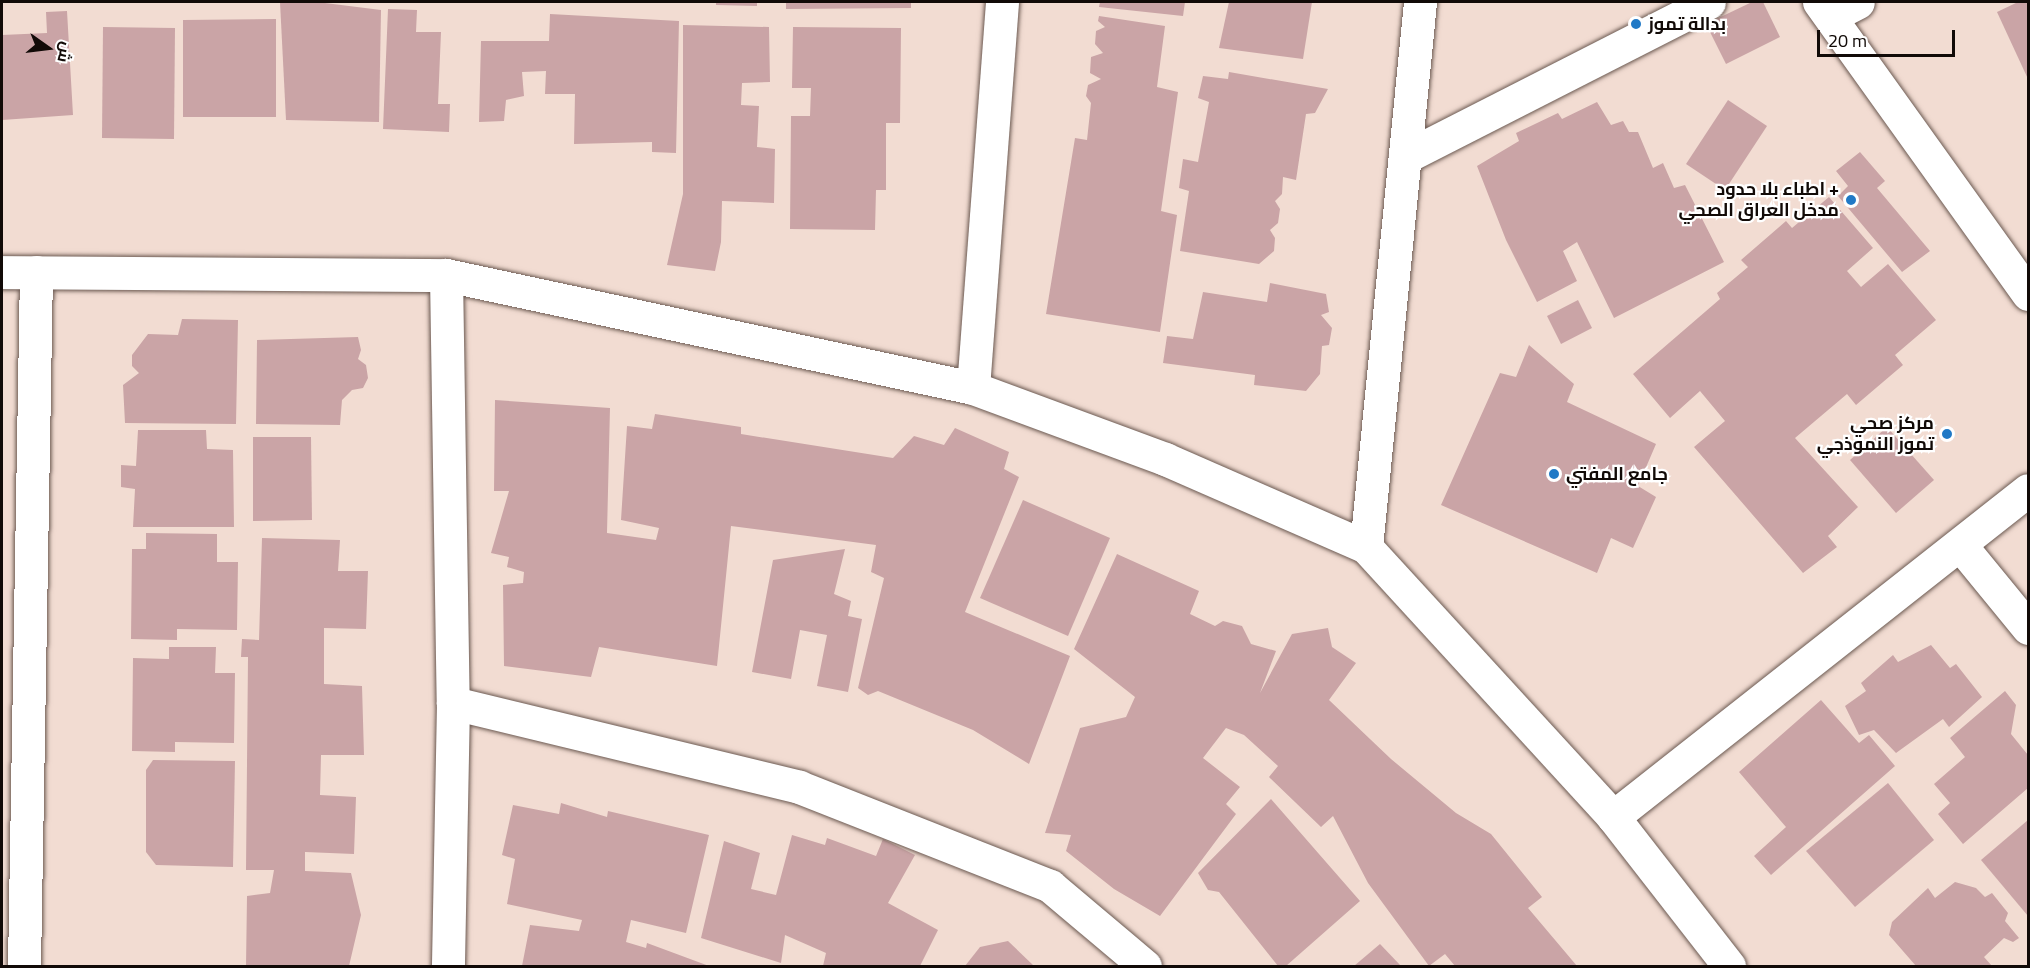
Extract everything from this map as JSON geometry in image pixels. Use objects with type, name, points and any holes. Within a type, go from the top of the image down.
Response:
[{"type":"street","points":[[973,388],[1002,2]]},
{"type":"street","points":[[1366,547],[1420,2]]},
{"type":"street","points":[[1405,157],[1709,2]]},
{"type":"street","points":[[1836,6],[2028,294]]},
{"type":"street","points":[[2,272],[446,275],[973,388],[1165,459],[1366,547],[1613,817],[1729,966]]},
{"type":"street","points":[[24,966],[14,710],[36,272]]},
{"type":"street","points":[[446,275],[453,703],[448,966]]},
{"type":"street","points":[[1613,817],[1961,546],[2028,490]]},
{"type":"street","points":[[1961,546],[2028,628]]},
{"type":"street","points":[[453,703],[799,787],[1050,886],[1145,966]]},
{"type":"building","points":[[280,2],[317,2],[381,10],[379,122],[286,120]]},
{"type":"building","points":[[716,2],[757,2],[757,6],[716,5]]},
{"type":"building","points":[[786,2],[911,2],[911,8],[786,9]]},
{"type":"building","points":[[1100,2],[1185,2],[1183,16],[1099,7]]},
{"type":"building","points":[[1229,2],[1312,2],[1303,59],[1219,48]]},
{"type":"building","points":[[1752,2],[1763,2],[1780,37],[1726,64],[1706,24]]},
{"type":"building","points":[[2018,2],[2028,2],[2028,79],[1997,12]]},
{"type":"building","points":[[388,9],[417,10],[416,32],[441,32],[438,104],[450,104],[449,132],[383,129]]},
{"type":"building","points":[[67,11],[73,115],[2,120],[2,35],[47,33],[46,12]]},
{"type":"building","points":[[550,14],[679,21],[676,153],[652,152],[652,142],[574,144],[575,94],[545,94],[546,71],[522,72],[524,96],[506,100],[504,121],[479,122],[481,41],[549,41]]},
{"type":"building","points":[[1099,16],[1165,26],[1157,87],[1178,92],[1161,211],[1177,215],[1160,332],[1046,314],[1075,138],[1087,140],[1091,103],[1086,96],[1088,85],[1101,79],[1090,73],[1091,57],[1103,53],[1095,44],[1096,31],[1105,27],[1098,21]]},
{"type":"building","points":[[276,19],[276,117],[183,117],[183,20]]},
{"type":"building","points":[[683,25],[769,27],[770,82],[742,83],[741,105],[759,106],[757,147],[775,149],[774,203],[722,201],[721,242],[715,271],[667,265],[683,194]]},
{"type":"building","points":[[103,27],[175,28],[174,139],[102,138]]},
{"type":"building","points":[[793,27],[901,28],[900,123],[886,123],[886,190],[876,190],[875,230],[790,229],[791,116],[810,116],[811,88],[792,88]]},
{"type":"building","points":[[1229,72],[1328,89],[1315,113],[1306,114],[1296,180],[1283,177],[1282,194],[1275,201],[1280,209],[1278,223],[1270,230],[1275,238],[1274,251],[1259,264],[1180,251],[1189,191],[1179,188],[1183,159],[1198,162],[1209,102],[1198,98],[1203,76],[1228,79]]},
{"type":"building","points":[[1728,100],[1767,126],[1725,190],[1686,164]]},
{"type":"building","points":[[1597,102],[1611,125],[1623,121],[1629,132],[1638,132],[1653,168],[1663,163],[1674,188],[1685,185],[1724,262],[1614,318],[1577,242],[1563,251],[1577,281],[1537,302],[1506,240],[1477,166],[1519,141],[1516,133],[1558,113],[1562,119]]},
{"type":"building","points":[[1860,152],[1885,181],[1877,188],[1930,251],[1902,272],[1838,196],[1848,186],[1836,171]]},
{"type":"building","points":[[1829,197],[1873,248],[1847,271],[1861,287],[1888,264],[1936,320],[1895,355],[1903,365],[1856,405],[1847,394],[1795,438],[1858,507],[1828,536],[1837,547],[1803,573],[1694,447],[1725,421],[1700,391],[1670,418],[1633,374],[1720,299],[1717,293],[1748,267],[1741,260],[1786,221],[1792,228]]},
{"type":"building","points":[[1270,283],[1326,294],[1329,312],[1321,315],[1332,328],[1329,345],[1322,346],[1320,374],[1306,391],[1254,385],[1255,375],[1163,363],[1167,336],[1193,339],[1203,292],[1267,302]]},
{"type":"building","points":[[1578,300],[1592,328],[1561,344],[1547,316]]},
{"type":"building","points":[[182,319],[238,320],[236,424],[125,423],[123,385],[139,373],[132,366],[132,355],[148,334],[178,335]]},
{"type":"building","points":[[358,337],[361,350],[358,359],[366,365],[368,378],[363,388],[352,390],[342,400],[340,425],[256,424],[257,340]]},
{"type":"building","name":"جامع المفتي","points":[[1529,345],[1574,384],[1567,402],[1656,444],[1638,486],[1656,497],[1633,548],[1611,538],[1597,573],[1441,505],[1500,373],[1516,377]]},
{"type":"building","points":[[495,400],[610,408],[607,533],[656,540],[659,528],[621,520],[627,426],[652,429],[655,414],[741,427],[741,434],[893,458],[914,436],[944,445],[955,428],[1009,452],[1004,469],[1019,477],[965,612],[1070,656],[1029,764],[973,730],[878,691],[868,695],[858,688],[884,578],[871,572],[876,545],[731,526],[717,666],[599,647],[591,677],[504,666],[503,585],[523,583],[524,572],[507,567],[509,557],[491,553],[509,491],[494,491]]},
{"type":"building","points":[[1887,427],[1934,480],[1896,513],[1850,460]]},
{"type":"building","points":[[138,430],[206,430],[207,449],[233,450],[234,527],[133,527],[135,489],[121,487],[121,465],[136,466]]},
{"type":"building","points":[[253,437],[311,437],[312,520],[253,521]]},
{"type":"building","points":[[1023,500],[1110,538],[1068,636],[980,598]]},
{"type":"building","points":[[146,533],[217,534],[217,562],[238,562],[237,630],[177,629],[177,640],[131,639],[132,549],[146,549]]},
{"type":"building","points":[[262,538],[340,540],[338,571],[368,571],[366,629],[324,628],[324,684],[362,686],[364,755],[321,755],[320,795],[356,797],[354,854],[305,852],[305,871],[351,873],[361,915],[349,966],[246,966],[247,896],[270,893],[274,870],[246,870],[248,657],[241,657],[242,639],[259,640]]},
{"type":"building","points":[[845,549],[834,594],[851,601],[848,616],[862,619],[848,692],[817,686],[827,635],[800,630],[791,679],[752,672],[773,560]]},
{"type":"building","points":[[1117,554],[1199,591],[1190,614],[1215,626],[1223,621],[1242,626],[1251,644],[1276,651],[1260,693],[1292,634],[1328,628],[1332,647],[1356,663],[1329,700],[1391,759],[1456,813],[1491,834],[1542,897],[1528,908],[1577,966],[1455,966],[1445,954],[1429,966],[1368,883],[1333,816],[1321,827],[1269,777],[1278,766],[1244,735],[1226,728],[1203,758],[1240,787],[1226,804],[1236,814],[1160,916],[1114,889],[1066,851],[1071,835],[1045,833],[1080,728],[1126,717],[1135,697],[1074,649]]},
{"type":"building","points":[[1931,645],[1950,668],[1956,664],[1982,697],[1949,727],[1943,719],[1896,753],[1874,730],[1859,735],[1845,706],[1866,691],[1861,683],[1893,655],[1898,662]]},
{"type":"building","points":[[169,647],[216,647],[215,673],[235,673],[234,743],[175,742],[175,752],[132,751],[133,658],[169,659]]},
{"type":"building","points":[[2005,691],[2016,705],[2011,734],[2028,755],[2028,788],[1963,844],[1938,814],[1950,803],[1934,784],[1965,757],[1950,738]]},
{"type":"building","points":[[1821,700],[1859,743],[1869,735],[1895,766],[1771,875],[1754,856],[1786,827],[1739,772]]},
{"type":"building","points":[[153,760],[235,761],[233,867],[156,865],[146,852],[146,770]]},
{"type":"building","points":[[1888,783],[1934,840],[1855,907],[1806,851]]},
{"type":"building","points":[[1271,799],[1360,901],[1286,966],[1278,966],[1219,892],[1208,890],[1198,873]]},
{"type":"building","points":[[561,803],[607,817],[608,811],[709,835],[686,933],[631,920],[626,942],[646,948],[647,943],[709,966],[522,966],[530,925],[579,931],[582,920],[507,904],[515,859],[502,855],[513,805],[559,814]]},
{"type":"building","points":[[2028,820],[2028,916],[1981,860]]},
{"type":"building","points":[[792,835],[825,845],[827,838],[876,856],[883,839],[915,855],[888,903],[938,930],[920,966],[823,966],[826,953],[785,935],[781,963],[701,938],[724,841],[760,853],[751,889],[776,895]]},
{"type":"building","points":[[1955,882],[1976,888],[1985,897],[1992,893],[2008,913],[2005,921],[2019,938],[2013,942],[2004,938],[1984,957],[1992,966],[1916,966],[1889,935],[1892,922],[1928,888],[1935,898]]},
{"type":"building","points":[[1008,941],[1034,966],[965,966],[980,947]]},
{"type":"building","points":[[1380,944],[1401,966],[1354,966]]},
{"type":"place","name":"بدالة تموز","points":[[1636,24]]},
{"type":"place","name":"اطباء بلا حدود + مدخل العراق الصحي","points":[[1851,200]]},
{"type":"place","name":"مركز صحي تموز النموذجي","points":[[1947,434]]},
{"type":"place","name":"جامع المفتي","points":[[1554,474]]}]
